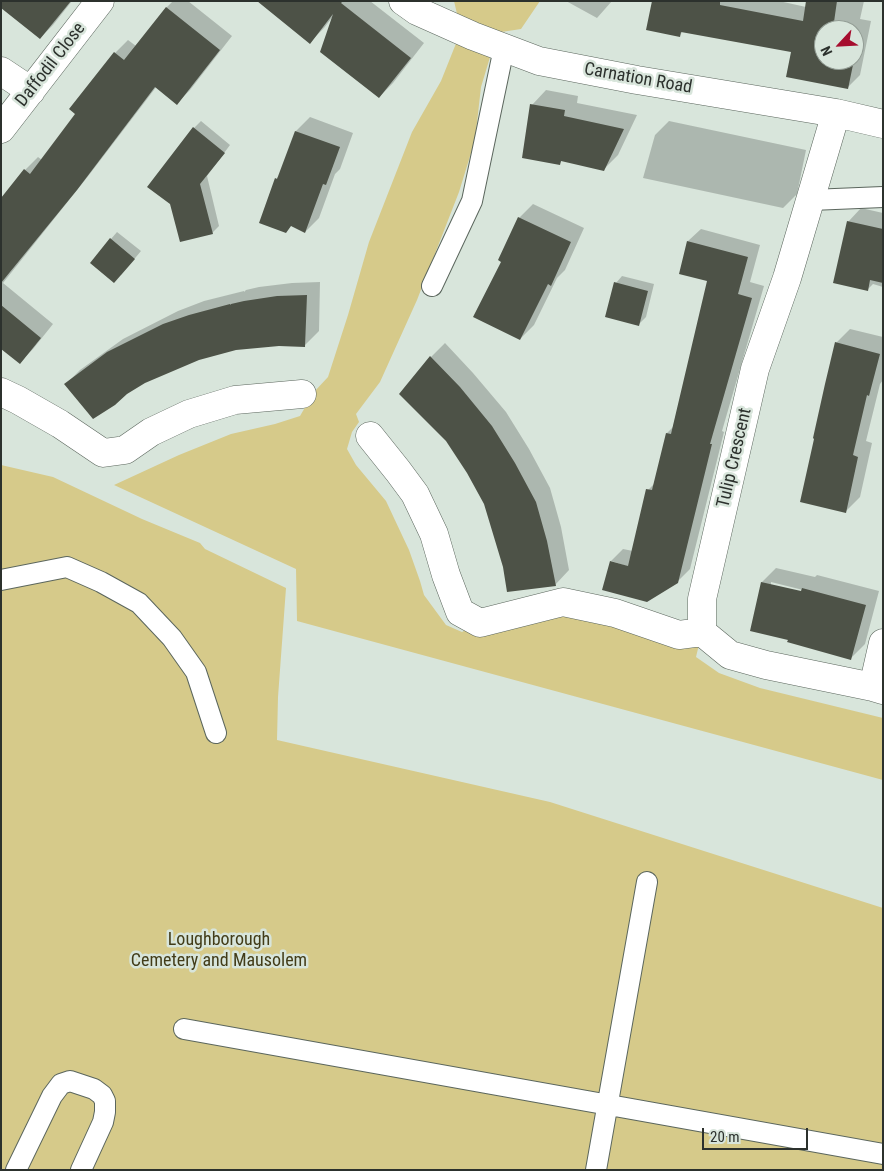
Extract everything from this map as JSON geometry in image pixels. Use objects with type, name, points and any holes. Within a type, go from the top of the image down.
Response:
[{"type":"street","name":"Daffodil Close","points":[[1,129],[100,1]]},
{"type":"street","name":"Carnation Road","points":[[404,1],[417,11],[473,36],[539,61],[637,80],[836,113],[883,124]]},
{"type":"street","points":[[1,71],[31,91]]},
{"type":"street","name":"Tulip Crescent","points":[[702,632],[702,599],[755,369],[787,278],[836,113]]},
{"type":"street","points":[[1,392],[60,424],[104,453],[125,450],[151,432],[190,414],[235,400],[302,394]]},
{"type":"street","points":[[370,436],[415,494],[434,534],[446,575],[460,612],[480,623],[563,602],[615,613],[679,635],[702,632],[730,655],[878,688],[883,643]]},
{"type":"lane","points":[[432,286],[472,202],[504,48]]},
{"type":"lane","points":[[811,200],[883,197]]},
{"type":"lane","points":[[1,580],[67,567],[101,582],[138,603],[172,638],[196,672],[216,733]]},
{"type":"lane","points":[[596,1170],[648,882]]},
{"type":"lane","points":[[184,1029],[883,1154]]},
{"type":"lane","points":[[16,1170],[52,1096],[61,1084],[70,1081],[94,1089],[102,1095],[105,1101],[103,1122],[82,1170]]},
{"type":"green space","points":[[454,1],[540,1],[521,29],[475,36],[494,44],[481,87],[475,140],[459,192],[417,300],[380,382],[356,414],[359,422],[352,432],[347,449],[356,465],[386,501],[409,550],[424,595],[446,625],[462,632],[480,623],[563,602],[702,632],[696,657],[719,673],[760,688],[883,718],[883,780],[297,621],[296,569],[114,485],[179,455],[231,434],[300,416],[314,392],[328,377],[369,242],[412,132],[441,81],[461,31]]},
{"type":"green space","name":"Loughborough Cemetery and Mausolem","points":[[1,465],[53,477],[142,519],[200,543],[205,549],[286,588],[278,697],[277,740],[550,802],[883,908],[883,1170],[1,1170]]},
{"type":"building","points":[[1,1],[71,1],[40,39],[1,8]]},
{"type":"building","points":[[257,1],[343,1],[341,3],[411,58],[379,98],[320,52],[333,14],[310,44]]},
{"type":"building","points":[[652,1],[720,1],[720,5],[803,21],[806,1],[837,1],[834,20],[814,20],[814,70],[852,70],[848,89],[786,77],[791,52],[681,32],[680,37],[646,30]]},
{"type":"building","points":[[166,7],[220,50],[177,105],[155,87],[77,190],[1,283],[1,198],[24,169],[30,174],[75,114],[69,109],[114,52],[124,60]]},
{"type":"building","points":[[530,104],[565,110],[564,116],[624,129],[604,171],[561,161],[560,165],[522,158]]},
{"type":"building","points":[[193,127],[225,153],[200,184],[213,234],[180,242],[170,204],[147,187]]},
{"type":"building","points":[[295,131],[340,147],[326,185],[323,184],[305,233],[291,226],[286,233],[259,223]]},
{"type":"building","points":[[518,217],[571,242],[551,286],[548,284],[520,340],[473,317],[501,262],[498,260]]},
{"type":"building","points":[[847,221],[883,229],[883,283],[870,280],[868,291],[833,283]]},
{"type":"building","points":[[110,238],[135,259],[114,283],[90,263]]},
{"type":"building","points":[[687,241],[748,257],[738,294],[752,298],[710,444],[712,444],[678,583],[647,602],[602,590],[610,561],[628,566],[646,489],[652,490],[666,433],[671,434],[707,281],[679,274]]},
{"type":"building","points":[[614,282],[648,291],[639,326],[605,317]]},
{"type":"building","points":[[307,295],[305,347],[279,346],[236,350],[199,360],[145,383],[93,419],[64,384],[107,352],[163,324],[189,315],[244,301],[277,296]]},
{"type":"building","points":[[1,305],[41,338],[20,364],[1,349]]},
{"type":"building","points":[[835,342],[880,354],[869,396],[867,395],[853,455],[858,457],[846,513],[800,502]]},
{"type":"building","points":[[430,356],[460,387],[492,426],[515,463],[536,502],[547,541],[556,586],[507,592],[503,567],[484,504],[446,441],[399,394]]},
{"type":"building","points":[[761,582],[801,591],[802,588],[866,605],[851,660],[787,642],[788,640],[750,631]]}]
